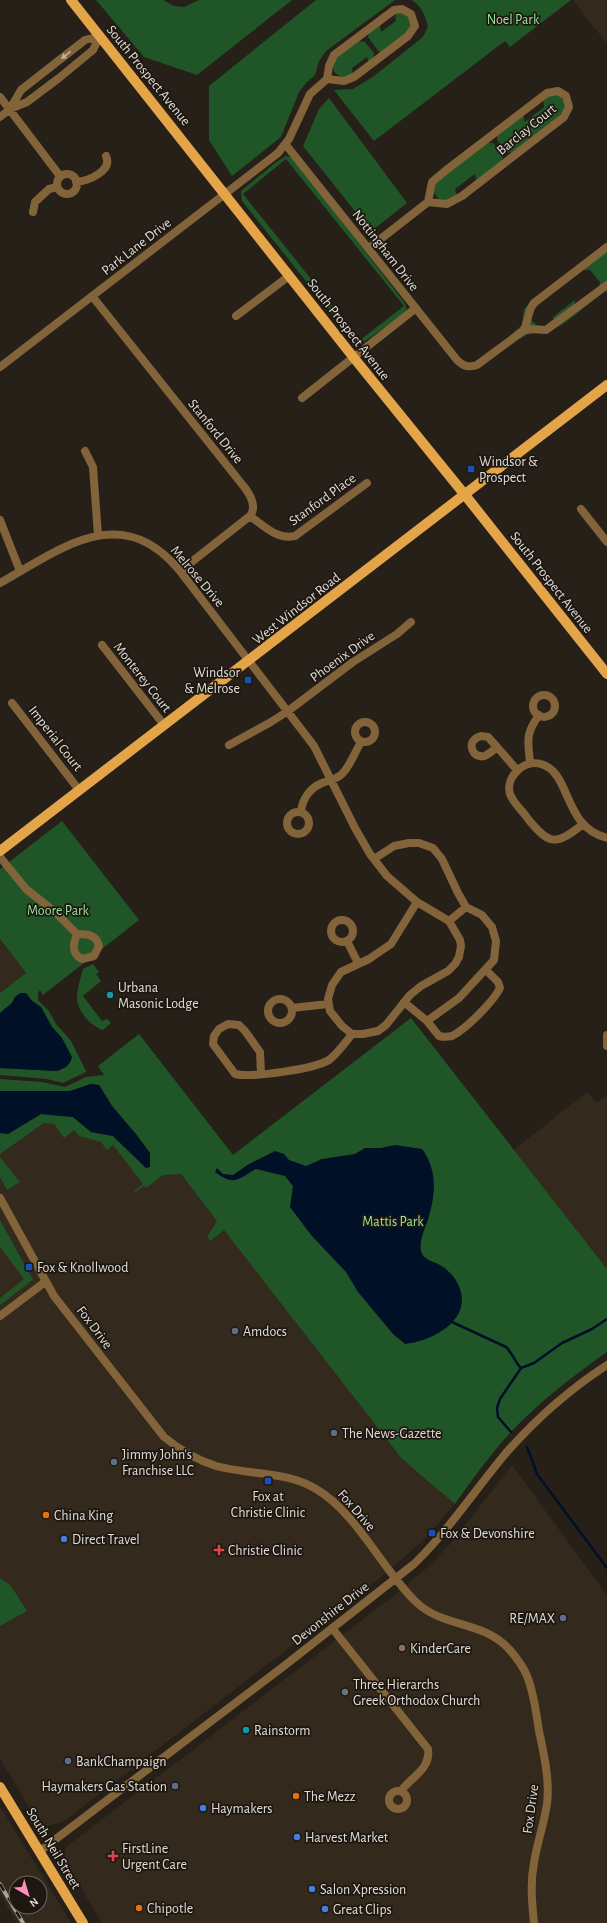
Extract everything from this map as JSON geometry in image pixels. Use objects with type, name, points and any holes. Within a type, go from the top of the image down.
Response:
[{"type":"main road","name":"South Prospect Avenue","points":[[71,0],[226,194],[354,358],[607,674]]},
{"type":"main road","name":"West Windsor Road","points":[[0,851],[250,661],[607,385]]},
{"type":"main road","name":"South Neil Street","points":[[0,1787],[83,1923]]},
{"type":"street","points":[[286,145],[310,94],[327,79],[329,66],[334,56],[395,9],[402,9],[412,14],[415,26],[408,36],[354,77],[344,81],[327,79]]},
{"type":"street","points":[[10,109],[21,90],[86,40],[100,36]]},
{"type":"street","points":[[0,117],[10,109],[26,102],[59,78],[93,50],[100,36]]},
{"type":"street","points":[[50,68],[59,78]]},
{"type":"street","name":"Barclay Court","points":[[558,91],[566,96],[569,107],[564,117],[462,196],[447,204],[428,202],[432,182],[445,170],[546,93],[558,91]]},
{"type":"street","points":[[0,97],[60,176]]},
{"type":"street","name":"Park Lane Drive","points":[[0,367],[226,194],[286,145]]},
{"type":"street","name":"Nottingham Drive","points":[[286,145],[369,248],[456,360],[469,367],[477,365],[523,330]]},
{"type":"street","points":[[76,182],[85,181],[104,169],[107,166],[108,160],[106,156]]},
{"type":"street","points":[[70,174],[76,182],[74,190],[68,194],[62,192],[57,187],[57,181],[60,176],[70,174]]},
{"type":"street","points":[[33,212],[35,202],[49,190],[57,187]]},
{"type":"street","points":[[369,248],[428,202]]},
{"type":"street","points":[[523,330],[527,322],[530,308],[534,302],[607,247]]},
{"type":"street","points":[[236,316],[289,276]]},
{"type":"street","points":[[523,330],[546,330],[607,285]]},
{"type":"street","name":"Stanford Drive","points":[[92,296],[250,495],[253,509],[250,516]]},
{"type":"street","points":[[302,398],[416,308]]},
{"type":"street","points":[[86,451],[92,467],[98,535]]},
{"type":"street","name":"Stanford Place","points":[[250,516],[276,534],[283,537],[295,536],[367,483]]},
{"type":"street","points":[[581,509],[607,542]]},
{"type":"street","points":[[180,571],[250,516]]},
{"type":"street","points":[[0,520],[20,571]]},
{"type":"street","name":"Melrose Drive","points":[[0,582],[77,541],[98,535],[123,535],[146,542],[160,550],[180,571],[250,661]]},
{"type":"street","name":"Phoenix Drive","points":[[229,745],[288,711],[373,647],[397,634],[411,622]]},
{"type":"street","name":"Monterey Court","points":[[102,645],[164,725]]},
{"type":"street","points":[[250,661],[314,746],[355,828],[374,859],[387,876],[417,902],[449,920],[460,940],[461,946],[456,964],[448,971],[421,986],[404,1002],[386,1025],[378,1031],[363,1034],[352,1034],[342,1026],[330,1011],[328,1004],[329,993],[335,978],[341,972],[374,957],[391,944],[417,902]]},
{"type":"street","name":"Imperial Court","points":[[12,703],[79,790]]},
{"type":"street","points":[[530,763],[528,737],[530,729],[539,715]]},
{"type":"street","points":[[302,812],[304,798],[322,783],[332,780],[343,773],[360,742]]},
{"type":"street","points":[[497,747],[518,770]]},
{"type":"street","points":[[582,825],[562,839],[549,838],[540,834],[511,798],[509,792],[510,781],[518,770],[530,763],[540,764],[554,772],[571,807],[582,825],[591,832],[607,838]]},
{"type":"street","points":[[374,859],[394,846],[409,843],[419,843],[433,848],[442,859],[458,894],[466,907],[482,915],[492,927],[496,941],[494,960],[459,998],[427,1021]]},
{"type":"street","points":[[0,857],[26,889],[63,919],[76,934]]},
{"type":"street","points":[[449,920],[466,907]]},
{"type":"street","points":[[348,941],[358,963]]},
{"type":"street","points":[[404,1002],[427,1021],[439,1036],[446,1037],[452,1035],[476,1017],[500,988],[498,982],[486,970]]},
{"type":"street","points":[[292,1008],[328,1004]]},
{"type":"street","points":[[261,1074],[260,1052],[245,1030],[239,1025],[228,1024],[219,1029],[214,1036],[213,1044],[235,1074],[243,1076],[261,1074],[315,1066],[334,1055],[352,1034]]},
{"type":"street","points":[[607,1035],[607,1046]]},
{"type":"street","name":"Fox Drive","points":[[0,1198],[45,1282],[92,1346],[164,1437],[176,1447],[204,1462],[225,1468],[288,1478],[314,1488],[336,1504],[405,1591],[428,1612],[488,1632],[508,1648],[526,1674],[533,1693],[548,1776],[547,1805],[532,1876],[534,1923]]},
{"type":"street","points":[[0,1316],[45,1282]]},
{"type":"street","name":"Devonshire Drive","points":[[40,1851],[396,1578],[432,1547],[518,1440],[578,1386],[607,1365]]},
{"type":"street","points":[[332,1628],[428,1749],[425,1766],[400,1790]]},
{"type":"shaded area","points":[[573,0],[607,0],[607,44]]},
{"type":"shaded area","points":[[0,939],[26,973],[0,993]]},
{"type":"shaded area","points":[[587,1092],[596,1103],[607,1095],[607,1269],[514,1150]]},
{"type":"shaded area","points":[[46,1118],[112,1141],[168,1171],[181,1174],[402,1459],[455,1504],[423,1541],[381,1577],[63,1822],[46,1826],[37,1820],[0,1759],[0,1143]]},
{"type":"shaded area","points":[[512,1465],[607,1595],[607,1923],[102,1923],[67,1865],[65,1854],[66,1847],[396,1594],[430,1565],[452,1542]]},
{"type":"shaded area","points":[[0,1806],[42,1875],[8,1875],[8,1908],[0,1894]]},
{"type":"shaded area","points":[[48,1885],[71,1923],[17,1923],[12,1915],[48,1915]]},
{"type":"green space","points":[[96,0],[163,0],[174,6],[184,7],[199,0],[292,0],[197,75],[144,57]]},
{"type":"green space","points":[[316,0],[395,0],[326,51],[319,61],[315,75],[299,92],[281,137],[232,176],[209,140],[209,86]]},
{"type":"green space","name":"Noel Park","points":[[412,0],[571,0],[510,47],[505,41],[374,141],[334,90],[353,89],[374,76],[423,37],[428,26],[427,22],[420,8]]},
{"type":"green space","points":[[401,12],[408,15],[413,27],[384,52],[379,52],[368,37],[369,32],[380,24],[381,32],[396,21],[395,13]]},
{"type":"green space","points":[[358,41],[365,42],[374,53],[373,60],[369,63],[367,57],[352,68],[353,76],[349,78],[338,75],[335,73],[333,67],[335,59]]},
{"type":"green space","points":[[554,94],[563,98],[566,110],[514,153],[506,152],[497,140],[497,133],[523,114],[525,122],[544,107],[543,99]]},
{"type":"green space","points":[[329,98],[407,203],[374,229],[369,229],[303,146],[319,109]]},
{"type":"green space","points":[[485,143],[493,143],[503,155],[502,163],[477,182],[475,174],[455,189],[457,197],[450,201],[439,199],[434,193],[435,183]]},
{"type":"green space","points":[[286,156],[293,158],[404,302],[407,309],[404,314],[361,344],[353,340],[242,201],[241,191],[275,163]],"holes":[[[286,159],[404,306],[360,340],[243,194]]]},
{"type":"green space","points":[[607,243],[607,289],[577,314],[558,327],[548,331],[529,334],[520,339],[514,332],[522,325],[524,309],[533,300]],"holes":[[[582,270],[590,270],[600,282],[599,289],[575,307],[575,300],[553,317],[554,324],[540,328],[530,319],[533,308]]]},
{"type":"green space","name":"Moore Park","points":[[62,821],[139,920],[43,995],[40,990],[38,993],[38,1000],[49,1011],[56,1024],[71,1041],[86,1071],[63,1083],[47,1079],[0,1075],[0,1068],[57,1071],[62,1038],[52,1027],[41,1007],[32,1001],[26,994],[15,997],[12,1003],[0,1013],[0,993],[26,973],[0,939],[0,869]]},
{"type":"green space","points":[[93,964],[99,972],[96,974],[101,981],[83,996],[102,1021],[107,1019],[111,1023],[103,1030],[88,1021],[81,1011],[77,1000],[77,991],[83,969]]},
{"type":"green space","name":"Mattis Park","points":[[411,1018],[607,1269],[607,1352],[582,1370],[533,1410],[511,1432],[455,1504],[402,1459],[224,1230],[210,1241],[207,1237],[217,1221],[181,1174],[163,1175],[146,1188],[144,1186],[135,1192],[134,1191],[143,1184],[113,1145],[107,1150],[101,1142],[79,1136],[74,1130],[64,1138],[54,1124],[44,1123],[0,1154],[0,1133],[8,1134],[41,1114],[73,1117],[91,1132],[113,1136],[146,1168],[143,1144],[112,1106],[99,1085],[91,1084],[70,1091],[0,1091],[0,1079],[42,1082],[65,1087],[86,1077],[104,1075],[98,1066],[139,1034],[233,1155]]},
{"type":"green space","points":[[0,1157],[20,1182],[7,1190],[0,1177]]},
{"type":"green space","points":[[0,1220],[33,1280],[0,1305],[0,1298],[24,1279],[0,1247]]},
{"type":"green space","points":[[0,1578],[11,1586],[27,1611],[0,1626]]},
{"type":"water","points":[[20,993],[26,993],[32,1001],[41,1007],[52,1027],[62,1038],[72,1057],[70,1063],[65,1068],[57,1071],[0,1068],[0,1013],[12,1003],[15,997]]},
{"type":"water","points":[[91,1084],[99,1085],[112,1106],[150,1153],[150,1167],[146,1168],[113,1136],[91,1132],[73,1117],[41,1114],[8,1134],[0,1133],[0,1091],[70,1091]]},
{"type":"water","points":[[395,1145],[422,1149],[427,1157],[433,1173],[434,1190],[428,1220],[422,1238],[421,1251],[426,1258],[443,1267],[453,1276],[457,1281],[462,1297],[461,1308],[456,1318],[448,1326],[439,1333],[416,1342],[405,1344],[393,1334],[358,1292],[346,1272],[311,1235],[290,1207],[293,1186],[285,1176],[256,1169],[236,1180],[231,1180],[215,1172],[217,1168],[223,1174],[233,1175],[249,1164],[275,1151],[284,1154],[289,1160],[306,1166],[322,1159],[355,1154],[365,1148],[381,1148]]},
{"type":"waterway","points":[[511,1432],[498,1417],[497,1408],[500,1399],[521,1368],[534,1363],[562,1343],[592,1329],[607,1319]]},
{"type":"waterway","points":[[452,1322],[506,1347],[521,1368]]},
{"type":"waterway","points":[[527,1447],[537,1474],[607,1568]]},
{"type":"railway","points":[[0,1884],[23,1923]]},
{"type":"place","name":"Windsor & Prospect","points":[[471,469]]},
{"type":"place","name":"Windsor & Melrose","points":[[248,680]]},
{"type":"place","name":"Urbana Masonic Lodge","points":[[110,995]]},
{"type":"place","name":"Fox & Knollwood","points":[[29,1267]]},
{"type":"place","name":"Amdocs","points":[[235,1331]]},
{"type":"place","name":"The News-Gazette","points":[[334,1433]]},
{"type":"place","name":"Jimmy John's Franchise LLC","points":[[114,1462]]},
{"type":"place","name":"Fox at Christie Clinic","points":[[268,1481]]},
{"type":"place","name":"China King","points":[[46,1515]]},
{"type":"place","name":"Fox & Devonshire","points":[[432,1533]]},
{"type":"place","name":"Direct Travel","points":[[64,1539]]},
{"type":"place","name":"Christie Clinic","points":[[219,1550]]},
{"type":"place","name":"RE/MAX","points":[[563,1618]]},
{"type":"place","name":"KinderCare","points":[[402,1648]]},
{"type":"place","name":"Three Hierarchs Greek Orthodox Church","points":[[345,1692]]},
{"type":"place","name":"Rainstorm","points":[[246,1730]]},
{"type":"place","name":"BankChampaign","points":[[68,1761]]},
{"type":"place","name":"Haymakers Gas Station","points":[[175,1786]]},
{"type":"place","name":"The Mezz","points":[[296,1796]]},
{"type":"place","name":"Haymakers","points":[[203,1808]]},
{"type":"place","name":"Harvest Market","points":[[297,1837]]},
{"type":"place","name":"FirstLine Urgent Care","points":[[113,1856]]},
{"type":"place","name":"Salon Xpression","points":[[312,1889]]},
{"type":"place","name":"Chipotle","points":[[139,1908]]},
{"type":"place","name":"Great Clips","points":[[325,1909]]}]
